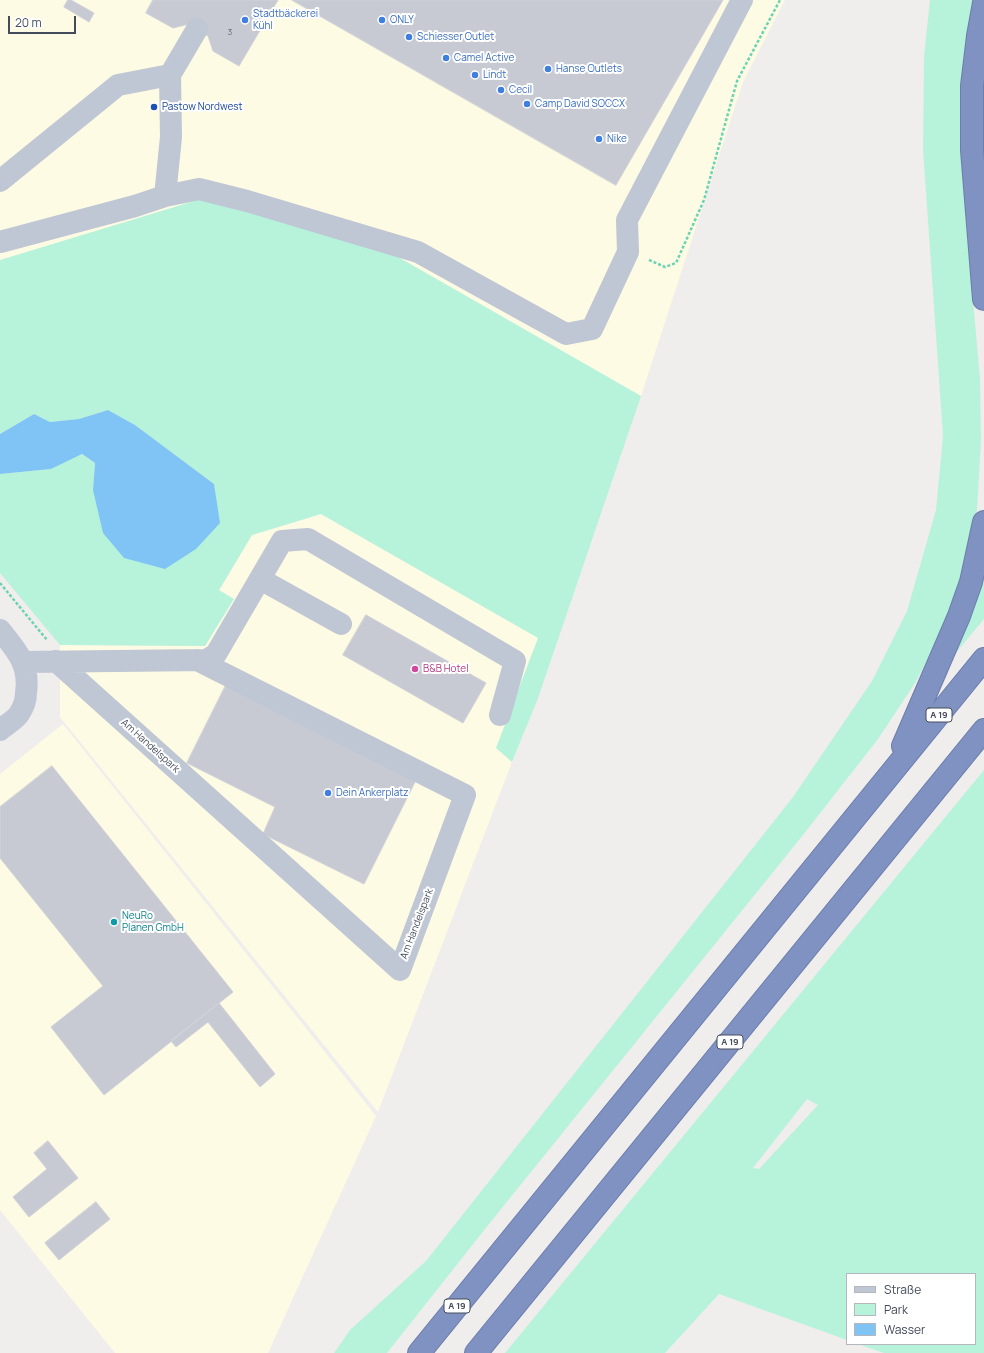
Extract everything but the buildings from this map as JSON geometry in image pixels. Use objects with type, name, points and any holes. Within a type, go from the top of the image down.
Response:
[{"type":"highway","points":[[984,3],[978,36],[972,86],[972,150],[984,299]]},
{"type":"highway","points":[[893,770],[959,616],[971,582],[984,522]]},
{"type":"highway","name":"A 19","points":[[419,1353],[984,659]]},
{"type":"highway","name":"A 19","points":[[476,1353],[984,730]]},
{"type":"street","points":[[0,242],[135,206],[164,196],[200,189],[247,201],[418,252],[566,334],[592,329],[628,252],[627,220],[742,0]]},
{"type":"street","points":[[164,196],[171,137],[170,75],[197,30]]},
{"type":"street","points":[[0,181],[118,84],[170,75]]},
{"type":"street","name":"Am Handelspark","points":[[23,662],[54,653],[207,660],[216,654],[282,541],[308,539],[515,660],[500,715]]},
{"type":"street","points":[[260,579],[341,624]]},
{"type":"street","points":[[0,630],[23,662],[27,672],[28,684],[26,700],[19,714],[0,730]]},
{"type":"street","name":"Am Handelspark","points":[[54,653],[400,970],[465,795],[197,660]]},
{"type":"path","points":[[628,252],[665,267],[676,263],[704,200],[737,81],[780,0]]},
{"type":"path","points":[[0,583],[54,653]]},
{"type":"shaded area","points":[[0,0],[785,0],[743,82],[641,396],[398,257],[0,260]]},
{"type":"shaded area","points":[[321,514],[539,638],[537,701],[512,762],[378,1112],[60,717],[60,645],[205,646],[233,600],[219,591],[252,535]]},
{"type":"shaded area","points":[[63,724],[376,1116],[268,1353],[115,1353],[0,1210],[0,774]]},
{"type":"green space","points":[[930,0],[975,0],[968,27],[961,111],[965,211],[980,379],[981,439],[977,510],[967,563],[944,630],[915,683],[878,739],[803,835],[489,1224],[387,1353],[334,1353],[350,1330],[426,1261],[793,797],[872,681],[907,611],[936,510],[943,436],[923,149],[924,57]]},
{"type":"green space","points":[[204,198],[398,257],[641,396],[537,701],[512,762],[496,748],[538,638],[321,514],[252,535],[219,590],[234,599],[205,646],[60,645],[0,573],[0,474],[51,469],[81,454],[95,463],[93,490],[214,484],[135,425],[108,410],[79,419],[50,422],[34,414],[0,434],[0,260]]},
{"type":"green space","points":[[984,574],[984,619],[949,661],[969,619]]},
{"type":"green space","points":[[984,770],[984,1353],[884,1353],[861,1345],[976,1345],[976,1273],[846,1273],[846,1340],[719,1294],[665,1353],[505,1353]],"holes":[[[807,1099],[818,1105],[759,1169],[753,1168]]]},
{"type":"water","points":[[108,410],[135,425],[214,484],[220,523],[196,549],[165,569],[124,558],[103,533],[93,490],[95,463],[82,454],[51,469],[0,474],[0,434],[34,414],[50,422],[79,419]]},
{"type":"place","name":"Stadtbäckerei Kühl","points":[[245,20]]},
{"type":"place","name":"ONLY","points":[[382,20]]},
{"type":"place","name":"Schiesser Outlet","points":[[409,37]]},
{"type":"place","name":"Camel Active","points":[[446,58]]},
{"type":"place","name":"Hanse Outlets","points":[[548,69]]},
{"type":"place","name":"Lindt","points":[[475,75]]},
{"type":"place","name":"Cecil","points":[[501,90]]},
{"type":"place","name":"Camp David SOCCX","points":[[527,104]]},
{"type":"place","name":"Pastow Nordwest","points":[[154,107]]},
{"type":"place","name":"Nike","points":[[599,139]]},
{"type":"place","name":"B&B Hotel","points":[[415,669]]},
{"type":"place","name":"Dein Ankerplatz","points":[[328,793]]},
{"type":"place","name":"NeuRo Planen GmbH","points":[[114,922]]}]
